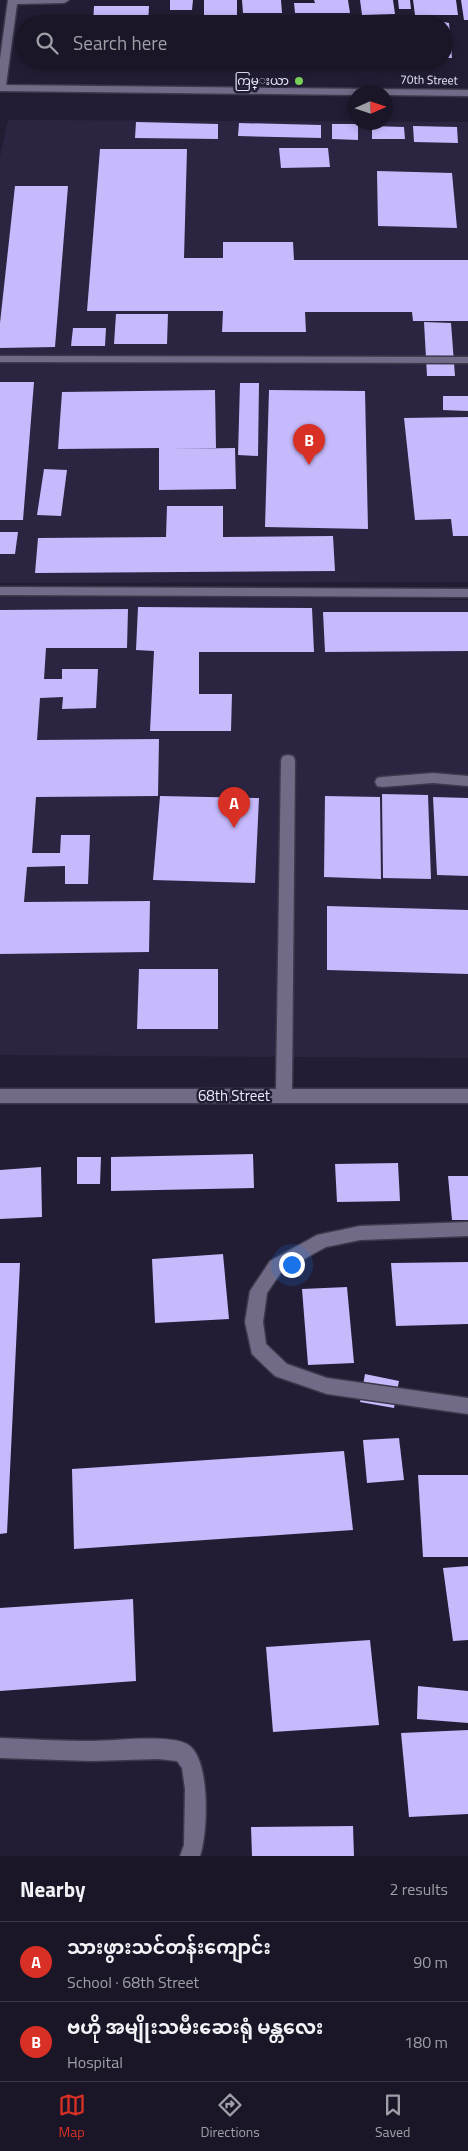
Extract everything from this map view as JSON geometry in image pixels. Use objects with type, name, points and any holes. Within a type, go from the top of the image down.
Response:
[{"type":"street","points":[[0,88],[13,1],[64,0]]},
{"type":"street","name":"70th Street","points":[[0,88],[468,92]]},
{"type":"street","points":[[0,359],[468,360]]},
{"type":"street","points":[[0,591],[468,593]]},
{"type":"street","points":[[284,1096],[288,760]]},
{"type":"street","points":[[382,782],[433,778],[468,781]]},
{"type":"street","name":"68th Street","points":[[0,1096],[468,1096]]},
{"type":"street","points":[[468,1229],[360,1232],[323,1240],[276,1266],[259,1291],[254,1322],[258,1348],[281,1370],[327,1386],[468,1406]]},
{"type":"street","points":[[0,1748],[91,1751],[158,1749],[182,1752],[192,1764],[195,1789],[194,1845],[190,1856]]},
{"type":"shaded area","points":[[8,120],[348,121],[348,130],[393,130],[393,122],[468,122],[468,582],[0,583],[0,157]]},
{"type":"shaded area","points":[[0,594],[468,600],[468,1058],[0,1055]]},
{"type":"building","points":[[170,0],[193,0],[192,10],[170,10]]},
{"type":"building","points":[[204,0],[237,0],[237,15],[204,15]]},
{"type":"building","points":[[242,0],[281,0],[282,13],[243,13]]},
{"type":"building","points":[[314,0],[348,0],[350,13],[295,13],[294,3],[315,3]]},
{"type":"building","points":[[360,0],[393,0],[395,14],[362,15]]},
{"type":"building","points":[[398,0],[410,0],[411,9],[399,9]]},
{"type":"building","points":[[413,0],[456,0],[458,15],[415,15]]},
{"type":"building","points":[[461,0],[468,0],[468,20],[464,20]]},
{"type":"building","points":[[94,6],[149,6],[148,15],[94,15]]},
{"type":"building","points":[[136,122],[218,124],[218,139],[135,138]]},
{"type":"building","points":[[239,123],[321,125],[321,138],[238,136]]},
{"type":"building","points":[[332,124],[348,124],[348,130],[358,130],[358,140],[332,139]]},
{"type":"building","points":[[413,126],[457,127],[458,143],[414,142]]},
{"type":"building","points":[[393,127],[404,127],[405,139],[372,139],[372,130],[393,130]]},
{"type":"building","points":[[279,148],[328,148],[330,167],[281,168]]},
{"type":"building","points":[[100,149],[187,149],[184,258],[223,258],[223,242],[293,242],[294,260],[468,260],[468,321],[413,321],[412,312],[305,312],[306,332],[222,332],[223,311],[87,311]]},
{"type":"building","points":[[377,171],[452,173],[457,228],[378,226]]},
{"type":"building","points":[[15,186],[68,186],[55,347],[0,348],[0,323]]},
{"type":"building","points":[[116,314],[168,314],[167,344],[114,344]]},
{"type":"building","points":[[424,322],[451,323],[455,376],[427,376]]},
{"type":"building","points":[[73,328],[106,328],[105,346],[71,346]]},
{"type":"building","points":[[0,382],[34,382],[23,520],[0,520]]},
{"type":"building","points":[[240,383],[259,383],[258,456],[238,455]]},
{"type":"building","points":[[215,390],[216,448],[168,449],[235,448],[236,489],[159,490],[159,448],[58,449],[62,392]]},
{"type":"building","points":[[269,390],[365,391],[368,529],[265,527]]},
{"type":"building","points":[[443,396],[468,396],[468,411],[443,410]]},
{"type":"building","points":[[468,417],[468,536],[453,536],[451,519],[415,520],[404,418]]},
{"type":"building","points":[[44,469],[67,470],[61,516],[37,515]]},
{"type":"building","points":[[167,506],[223,506],[223,537],[333,536],[335,571],[35,573],[38,538],[166,537]]},
{"type":"building","points":[[0,532],[18,532],[15,554],[0,554]]},
{"type":"building","points":[[138,607],[312,608],[314,652],[199,652],[199,694],[232,694],[231,731],[150,731],[154,651],[136,650]]},
{"type":"building","points":[[128,609],[127,648],[46,648],[44,679],[62,679],[62,669],[98,669],[96,708],[62,709],[63,697],[40,698],[37,740],[159,739],[158,796],[36,797],[32,853],[60,853],[61,835],[90,835],[88,884],[65,884],[65,866],[27,867],[24,902],[150,901],[149,952],[0,954],[0,610]]},
{"type":"building","points":[[323,612],[468,612],[468,651],[325,652]]},
{"type":"building","points":[[382,794],[428,795],[431,879],[383,878]]},
{"type":"building","points":[[160,796],[259,798],[255,883],[153,880]]},
{"type":"building","points":[[325,796],[380,797],[381,879],[324,877]]},
{"type":"building","points":[[433,797],[468,798],[468,876],[437,875]]},
{"type":"building","points":[[327,906],[468,910],[468,974],[327,970]]},
{"type":"building","points":[[139,969],[218,969],[218,1029],[137,1029]]},
{"type":"building","points":[[253,1154],[254,1188],[111,1191],[111,1157]]},
{"type":"building","points":[[77,1157],[101,1157],[100,1184],[77,1184]]},
{"type":"building","points":[[398,1163],[400,1201],[337,1202],[335,1164]]},
{"type":"building","points":[[41,1167],[42,1217],[0,1219],[0,1170]]},
{"type":"building","points":[[448,1176],[468,1176],[468,1220],[452,1220]]},
{"type":"building","points":[[223,1254],[229,1319],[155,1323],[152,1259]]},
{"type":"building","points":[[468,1262],[468,1324],[396,1326],[391,1263]]},
{"type":"building","points":[[0,1263],[20,1263],[7,1533],[0,1534]]},
{"type":"building","points":[[347,1287],[354,1363],[308,1365],[302,1289]]},
{"type":"building","points":[[365,1374],[399,1381],[394,1408],[360,1402]]},
{"type":"building","points":[[399,1438],[404,1480],[367,1483],[363,1440]]},
{"type":"building","points":[[344,1451],[353,1530],[74,1549],[72,1469]]},
{"type":"building","points":[[418,1475],[468,1475],[468,1557],[423,1557]]},
{"type":"building","points":[[468,1566],[468,1640],[453,1641],[443,1568]]},
{"type":"building","points":[[133,1599],[136,1681],[0,1691],[0,1608]]},
{"type":"building","points":[[370,1640],[379,1725],[273,1732],[266,1647]]},
{"type":"building","points":[[418,1686],[468,1691],[468,1723],[417,1719]]},
{"type":"building","points":[[468,1730],[468,1814],[409,1817],[401,1733]]},
{"type":"building","points":[[353,1826],[354,1856],[252,1856],[251,1827]]},
{"type":"place","name":"ကြမ္းယာ","points":[[299,81]]},
{"type":"place","name":"ဗဟို အမျိုးသမီးဆေးရုံ မန္တလေး","points":[[309,465]]},
{"type":"place","name":"သားဖွားသင်တန်းကျောင်း","points":[[234,828]]}]
